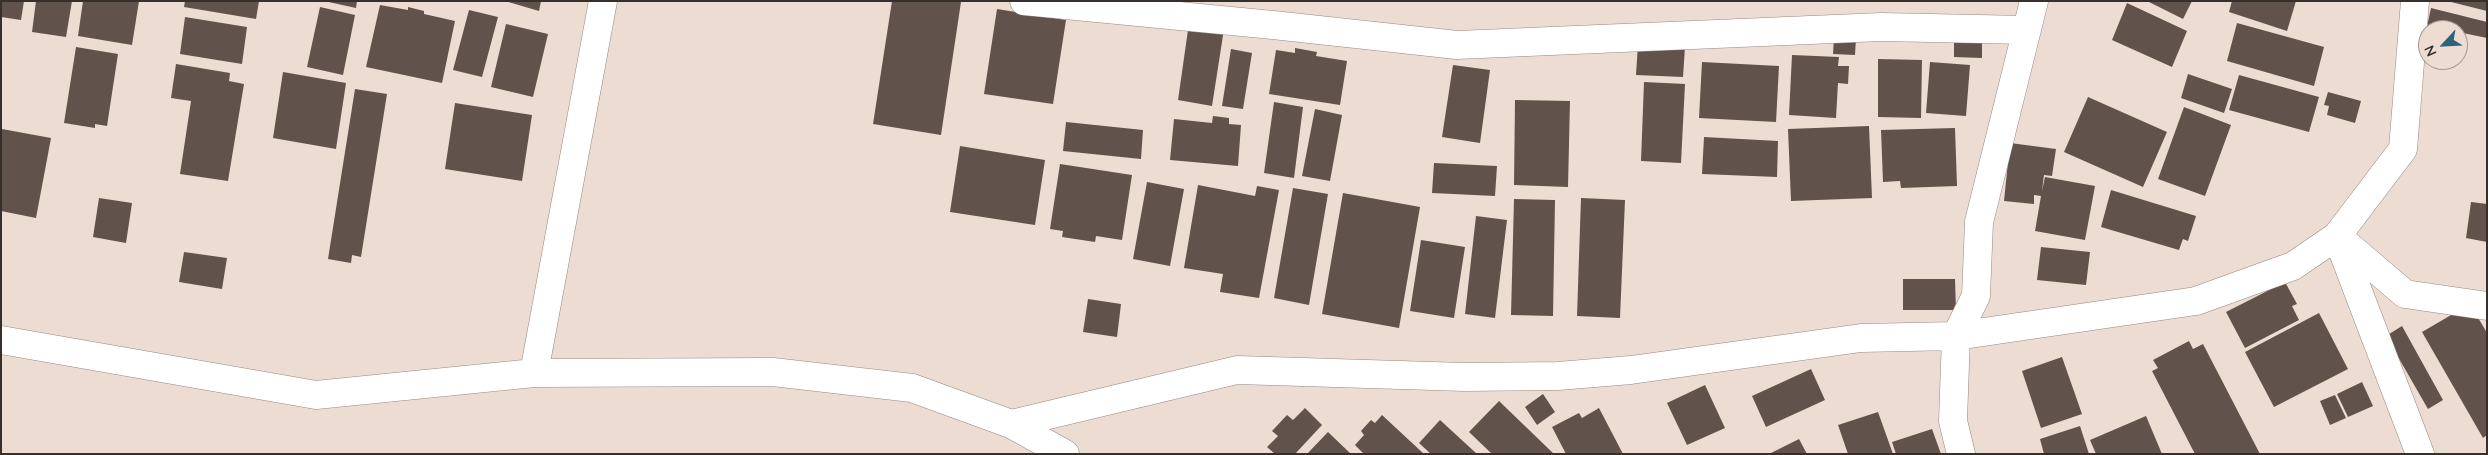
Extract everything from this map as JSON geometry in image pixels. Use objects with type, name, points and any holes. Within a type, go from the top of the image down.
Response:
[{"type":"street","points":[[534,373],[603,1]]},
{"type":"street","points":[[1024,1],[1273,25],[1458,46],[1881,27],[2027,30]]},
{"type":"street","points":[[1961,454],[1953,421],[1956,336],[1976,296],[1979,222],[2034,1]]},
{"type":"street","points":[[1011,424],[1237,370],[1466,377],[1558,376],[1631,370],[1861,338],[1956,336],[2196,301],[2293,266],[2337,236],[2403,149],[2415,1]]},
{"type":"street","points":[[2337,236],[2405,294],[2487,306]]},
{"type":"street","points":[[2337,236],[2420,454]]},
{"type":"street","points":[[1,340],[316,395],[534,373],[773,372],[912,388],[1011,424],[1065,454]]},
{"type":"building","points":[[1,1],[24,1],[21,20],[1,17]]},
{"type":"building","points":[[36,1],[72,1],[66,37],[32,32]]},
{"type":"building","points":[[83,1],[139,1],[132,45],[78,36]]},
{"type":"building","points":[[185,1],[259,1],[256,19],[184,7]]},
{"type":"building","points":[[324,1],[357,1],[356,8]]},
{"type":"building","points":[[505,1],[541,1],[539,11]]},
{"type":"building","points":[[892,1],[961,2],[941,135],[873,124]]},
{"type":"building","points":[[2147,1],[2192,1],[2183,19]]},
{"type":"building","points":[[2232,1],[2296,1],[2287,31],[2229,12]]},
{"type":"building","points":[[2487,1],[2487,11],[2451,2]]},
{"type":"building","points":[[2127,3],[2187,31],[2172,67],[2112,40]]},
{"type":"building","points":[[380,5],[408,10],[408,7],[424,11],[424,14],[455,21],[442,83],[366,67]]},
{"type":"building","points":[[320,7],[355,15],[343,75],[307,67]]},
{"type":"building","points":[[2431,8],[2487,22],[2487,38],[2468,34],[2468,20],[2428,20]]},
{"type":"building","points":[[997,9],[1066,20],[1053,104],[984,94]]},
{"type":"building","points":[[469,10],[498,17],[482,77],[453,70]]},
{"type":"building","points":[[185,17],[247,27],[242,64],[180,54]]},
{"type":"building","points":[[1189,23],[1224,29],[1212,106],[1178,100]]},
{"type":"building","points":[[2237,23],[2324,47],[2314,86],[2227,61]]},
{"type":"building","points":[[506,24],[548,34],[533,97],[491,87]]},
{"type":"building","points":[[1834,37],[1856,38],[1855,55],[1833,54]]},
{"type":"building","points":[[1954,39],[1982,40],[1982,58],[1954,57]]},
{"type":"building","points":[[1638,44],[1685,47],[1683,77],[1636,75]]},
{"type":"building","points":[[76,47],[118,54],[107,126],[95,124],[95,128],[64,123]]},
{"type":"building","points":[[1295,48],[1317,52],[1316,56],[1347,61],[1340,105],[1269,94],[1276,50],[1295,53]]},
{"type":"building","points":[[1231,49],[1252,53],[1243,109],[1222,106]]},
{"type":"building","points":[[1792,55],[1839,57],[1838,66],[1849,66],[1848,84],[1838,83],[1836,118],[1789,115]]},
{"type":"building","points":[[1878,59],[1922,60],[1921,118],[1878,117]]},
{"type":"building","points":[[1702,62],[1779,66],[1776,122],[1699,118]]},
{"type":"building","points":[[1930,62],[1970,65],[1966,116],[1926,113]]},
{"type":"building","points":[[176,64],[230,73],[229,81],[244,84],[228,181],[180,174],[191,101],[171,98]]},
{"type":"building","points":[[1453,65],[1490,70],[1480,143],[1442,137]]},
{"type":"building","points":[[283,72],[346,83],[336,149],[273,138]]},
{"type":"building","points":[[2188,74],[2232,89],[2224,113],[2181,98]]},
{"type":"building","points":[[2239,75],[2319,97],[2309,132],[2229,110]]},
{"type":"building","points":[[1644,82],[1685,84],[1681,163],[1641,161]]},
{"type":"building","points":[[355,89],[387,94],[361,257],[352,255],[351,263],[328,259]]},
{"type":"building","points":[[2328,92],[2361,101],[2355,123],[2327,115],[2329,106],[2324,105]]},
{"type":"building","points":[[2088,97],[2167,132],[2143,187],[2064,152]]},
{"type":"building","points":[[1515,100],[1570,101],[1568,187],[1514,185]]},
{"type":"building","points":[[1274,102],[1303,107],[1294,178],[1264,173]]},
{"type":"building","points":[[455,103],[532,115],[522,181],[445,169]]},
{"type":"building","points":[[2184,107],[2231,125],[2205,196],[2158,179]]},
{"type":"building","points":[[1315,109],[1342,115],[1330,181],[1302,176]]},
{"type":"building","points":[[1213,116],[1229,118],[1229,124],[1241,125],[1238,166],[1170,160],[1174,119],[1212,123]]},
{"type":"building","points":[[1066,122],[1143,130],[1141,159],[1063,151]]},
{"type":"building","points":[[1869,126],[1872,198],[1791,201],[1788,129]]},
{"type":"building","points":[[1955,128],[1957,186],[1901,188],[1900,181],[1883,182],[1881,130]]},
{"type":"building","points":[[2,129],[51,138],[36,218],[1,211]]},
{"type":"building","points":[[1704,137],[1778,141],[1777,177],[1702,174]]},
{"type":"building","points":[[2010,143],[2056,149],[2052,176],[2044,175],[2042,191],[2045,177],[2095,186],[2085,240],[2035,231],[2041,196],[2034,195],[2034,204],[2004,201]]},
{"type":"building","points":[[960,146],[1045,160],[1035,225],[950,212]]},
{"type":"building","points":[[1434,163],[1497,166],[1495,196],[1432,193]]},
{"type":"building","points":[[1060,164],[1132,175],[1122,240],[1096,236],[1095,242],[1062,237],[1063,231],[1050,229]]},
{"type":"building","points":[[1147,182],[1184,189],[1170,266],[1133,259]]},
{"type":"building","points":[[1198,185],[1255,196],[1257,186],[1279,190],[1259,298],[1220,292],[1223,274],[1184,268]]},
{"type":"building","points":[[1293,188],[1328,194],[1309,305],[1274,298]]},
{"type":"building","points":[[2111,190],[2196,216],[2188,241],[2183,239],[2179,250],[2101,227]]},
{"type":"building","points":[[1343,193],[1420,207],[1399,328],[1322,314]]},
{"type":"building","points":[[99,198],[132,203],[126,243],[93,237]]},
{"type":"building","points":[[1581,198],[1625,200],[1620,318],[1577,316]]},
{"type":"building","points":[[1514,199],[1555,200],[1553,316],[1511,315]]},
{"type":"building","points":[[2471,202],[2487,204],[2487,242],[2466,238]]},
{"type":"building","points":[[1476,216],[1507,220],[1495,318],[1465,314]]},
{"type":"building","points":[[1421,240],[1465,247],[1454,318],[1410,311]]},
{"type":"building","points":[[2041,247],[2090,252],[2086,285],[2037,280]]},
{"type":"building","points":[[184,252],[227,258],[222,289],[179,282]]},
{"type":"building","points":[[1903,279],[1955,279],[1956,310],[1903,310]]},
{"type":"building","points":[[2285,282],[2297,304],[2292,306],[2299,320],[2245,348],[2226,312]]},
{"type":"building","points":[[1088,299],[1121,304],[1117,337],[1083,332]]},
{"type":"building","points":[[2470,304],[2487,333],[2487,435],[2483,438],[2422,332]]},
{"type":"building","points":[[2319,313],[2348,369],[2274,407],[2245,352]]},
{"type":"building","points":[[2402,326],[2443,400],[2428,409],[2386,336]]},
{"type":"building","points":[[2189,341],[2193,349],[2203,344],[2260,454],[2195,454],[2152,371],[2158,368],[2153,360]]},
{"type":"building","points":[[2062,357],[2082,414],[2041,428],[2022,371]]},
{"type":"building","points":[[1811,369],[1825,400],[1766,427],[1752,396]]},
{"type":"building","points":[[2362,382],[2373,406],[2348,417],[2337,394]]},
{"type":"building","points":[[1705,385],[1725,428],[1687,445],[1667,403]]},
{"type":"building","points":[[1543,394],[1555,412],[1537,425],[1525,407]]},
{"type":"building","points":[[2335,395],[2346,418],[2330,425],[2320,401]]},
{"type":"building","points":[[1499,401],[1554,454],[1492,454],[1469,432]]},
{"type":"building","points":[[1305,408],[1322,425],[1295,454],[1275,454],[1267,447],[1278,436],[1272,431],[1287,415],[1293,420]]},
{"type":"building","points":[[1599,408],[1623,454],[1566,454],[1552,427],[1579,413],[1582,418]]},
{"type":"building","points":[[1878,412],[1893,454],[1848,454],[1838,425]]},
{"type":"building","points":[[1382,415],[1424,454],[1364,454],[1355,445],[1364,435],[1361,431],[1371,420],[1375,423]]},
{"type":"building","points":[[2146,416],[2162,454],[2096,454],[2090,440]]},
{"type":"building","points":[[1440,420],[1477,454],[1431,454],[1419,443]]},
{"type":"building","points":[[2080,426],[2089,454],[2044,454],[2040,439]]},
{"type":"building","points":[[1932,429],[1941,454],[1896,454],[1892,442]]},
{"type":"building","points":[[1328,432],[1351,454],[1307,454]]},
{"type":"building","points":[[1799,439],[1807,454],[1769,454]]}]
